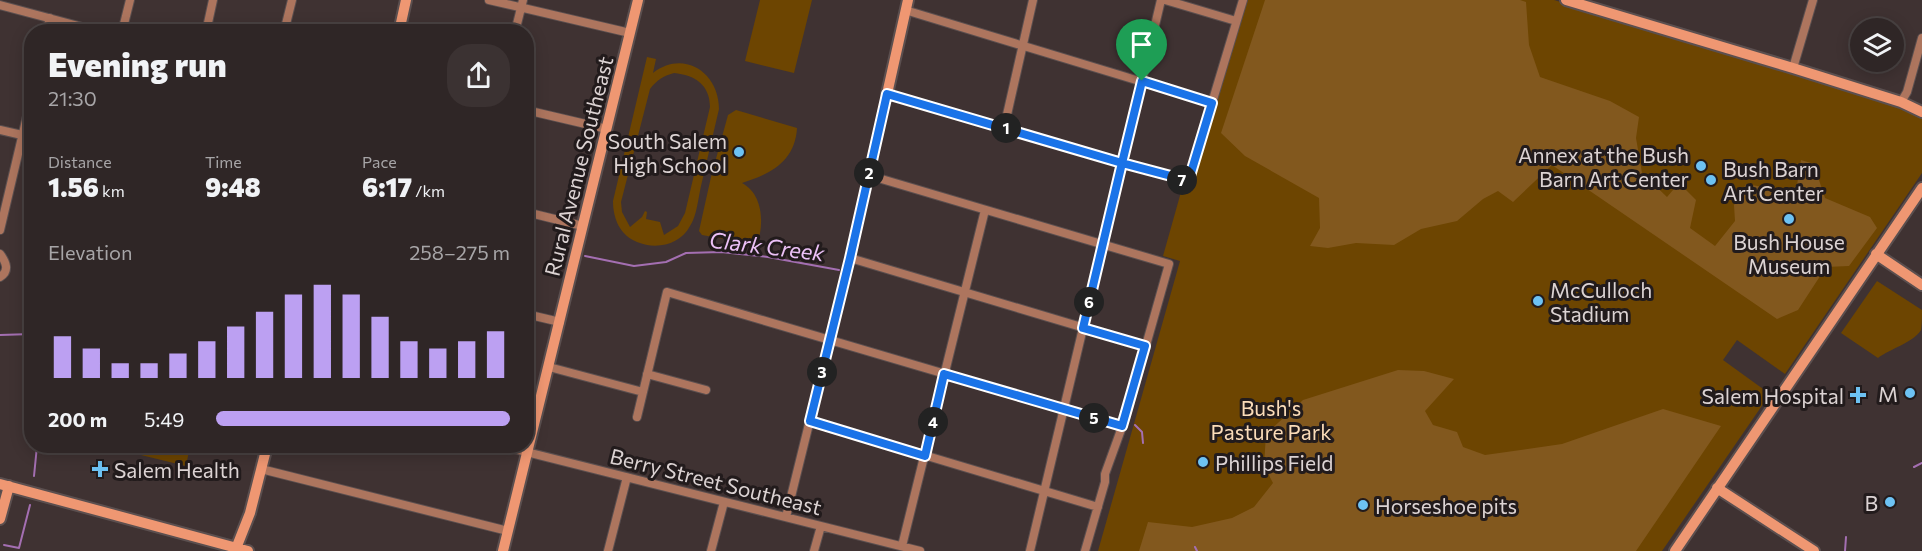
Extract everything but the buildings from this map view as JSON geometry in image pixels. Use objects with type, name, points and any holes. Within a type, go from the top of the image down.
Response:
[{"type":"street","points":[[124,24],[130,0]]},
{"type":"street","points":[[208,24],[213,0]]},
{"type":"street","points":[[286,24],[292,0]]},
{"type":"street","points":[[401,24],[406,0]]},
{"type":"street","points":[[489,0],[522,4],[630,33]]},
{"type":"street","name":"Rural Avenue Southeast","points":[[534,431],[638,0]]},
{"type":"street","points":[[1004,128],[1033,0]]},
{"type":"street","points":[[1030,551],[1102,245],[1163,0],[1236,21]]},
{"type":"street","points":[[887,94],[1186,180],[1190,176],[1243,0]]},
{"type":"street","points":[[1793,68],[1814,0]]},
{"type":"street","points":[[1571,1],[1901,102],[1922,112]]},
{"type":"street","points":[[517,24],[522,4]]},
{"type":"street","points":[[786,517],[850,258],[906,5],[1022,45],[1212,103]]},
{"type":"street","points":[[0,6],[72,24]]},
{"type":"street","points":[[48,24],[50,18]]},
{"type":"street","points":[[1901,102],[1907,92],[1922,38]]},
{"type":"street","points":[[534,112],[607,129]]},
{"type":"street","points":[[0,230],[24,127]]},
{"type":"street","points":[[0,130],[22,135]]},
{"type":"street","points":[[868,175],[1169,264],[1122,426],[1105,474],[1105,482],[1086,551]]},
{"type":"street","points":[[1675,551],[1922,188]]},
{"type":"street","points":[[902,546],[985,210]]},
{"type":"street","points":[[534,215],[583,226]]},
{"type":"street","points":[[0,254],[6,261],[6,268],[0,278]]},
{"type":"street","points":[[1876,254],[1922,285]]},
{"type":"street","points":[[850,258],[1145,346]]},
{"type":"street","points":[[637,417],[667,292],[1122,426]]},
{"type":"street","points":[[534,316],[560,322]]},
{"type":"street","points":[[549,367],[643,392]]},
{"type":"street","points":[[647,374],[706,390]]},
{"type":"street","points":[[810,421],[1098,507]]},
{"type":"street","points":[[236,549],[250,513],[265,453]]},
{"type":"street","name":"Rural Avenue Southeast","points":[[503,551],[529,453]]},
{"type":"street","name":"Berry Street Southeast","points":[[533,453],[920,551]]},
{"type":"street","points":[[261,469],[508,531]]},
{"type":"street","points":[[608,551],[627,477]]},
{"type":"street","points":[[0,519],[4,485],[248,551]]},
{"type":"street","points":[[1717,488],[1814,551]]},
{"type":"street","points":[[711,551],[724,502]]},
{"type":"street","points":[[814,551],[821,526]]},
{"type":"green space","points":[[760,0],[812,0],[794,73],[745,61]]},
{"type":"green space","name":"Bush's Pasture Park","points":[[1246,0],[1554,0],[1895,103],[1922,117],[1922,173],[1785,374],[1737,340],[1723,360],[1770,394],[1662,551],[1098,551],[1180,261],[1163,256],[1181,192],[1188,194]]},
{"type":"green space","points":[[647,57],[656,59],[653,73],[676,63],[698,68],[713,85],[719,109],[696,212],[690,226],[674,242],[652,246],[637,242],[626,235],[619,226],[614,214],[613,201]],"holes":[[[674,73],[700,82],[707,93],[710,107],[685,213],[678,226],[664,235],[660,222],[646,219],[647,212],[645,211],[642,217],[630,227],[622,212],[621,202],[650,89],[667,76]]]},
{"type":"green space","points":[[736,110],[797,128],[792,150],[779,165],[771,171],[742,183],[755,195],[760,211],[761,229],[757,245],[702,235],[699,231],[728,115]]},
{"type":"green space","points":[[1877,281],[1922,310],[1921,330],[1918,334],[1878,358],[1841,333]]},
{"type":"green space","points":[[133,453],[189,453],[186,466]]},
{"type":"shaded area","points":[[1265,0],[1520,0],[1526,2],[1529,45],[1540,77],[1610,101],[1639,117],[1636,138],[1642,173],[1667,197],[1679,183],[1696,200],[1690,228],[1715,246],[1735,221],[1734,205],[1746,184],[1786,194],[1797,185],[1801,160],[1811,163],[1825,198],[1870,217],[1877,228],[1849,266],[1826,267],[1798,310],[1777,319],[1552,165],[1513,202],[1498,191],[1483,199],[1457,221],[1421,229],[1394,245],[1356,243],[1328,248],[1310,246],[1320,228],[1319,198],[1245,156],[1221,133]]},
{"type":"shaded area","points":[[1398,370],[1424,371],[1454,379],[1425,411],[1433,425],[1457,432],[1463,447],[1485,455],[1562,444],[1663,409],[1721,426],[1636,551],[1139,551],[1148,522],[1192,527],[1232,518],[1254,507],[1273,483],[1264,466],[1266,434],[1303,400]]},
{"type":"waterway","name":"Clark Creek","points":[[585,256],[634,266],[666,262],[686,253],[721,252],[768,257],[839,270]]},
{"type":"waterway","points":[[0,335],[24,334]]},
{"type":"waterway","name":"Clark Creek","points":[[1135,425],[1142,432],[1143,443]]},
{"type":"waterway","name":"Clark Creek","points":[[34,476],[36,453]]},
{"type":"waterway","points":[[1914,467],[1922,463]]},
{"type":"waterway","name":"Clark Creek","points":[[4,545],[19,548],[30,505]]},
{"type":"waterway","points":[[1845,551],[1846,537]]},
{"type":"waterway","name":"Clark Creek","points":[[1195,547],[1197,551]]},
{"type":"place","name":"South Salem High School","points":[[739,152]]},
{"type":"place","name":"Annex at the Bush Barn Art Center","points":[[1701,166]]},
{"type":"place","name":"Bush Barn Art Center","points":[[1711,180]]},
{"type":"place","name":"Bush House Museum","points":[[1789,219]]},
{"type":"place","name":"McCulloch Stadium","points":[[1538,301]]},
{"type":"place","name":"M","points":[[1910,393]]},
{"type":"place","name":"Salem Hospital","points":[[1858,395]]},
{"type":"place","name":"Phillips Field","points":[[1203,462]]},
{"type":"place","name":"Salem Health","points":[[100,469]]},
{"type":"place","name":"B","points":[[1890,502]]},
{"type":"place","name":"Horseshoe pits","points":[[1363,505]]},
{"type":"route","points":[[1142,81],[1122,163],[887,94],[810,421],[925,456],[944,374],[1122,426],[1145,346],[1083,328],[1122,163],[1186,180],[1190,176],[1212,103],[1142,81]]}]
